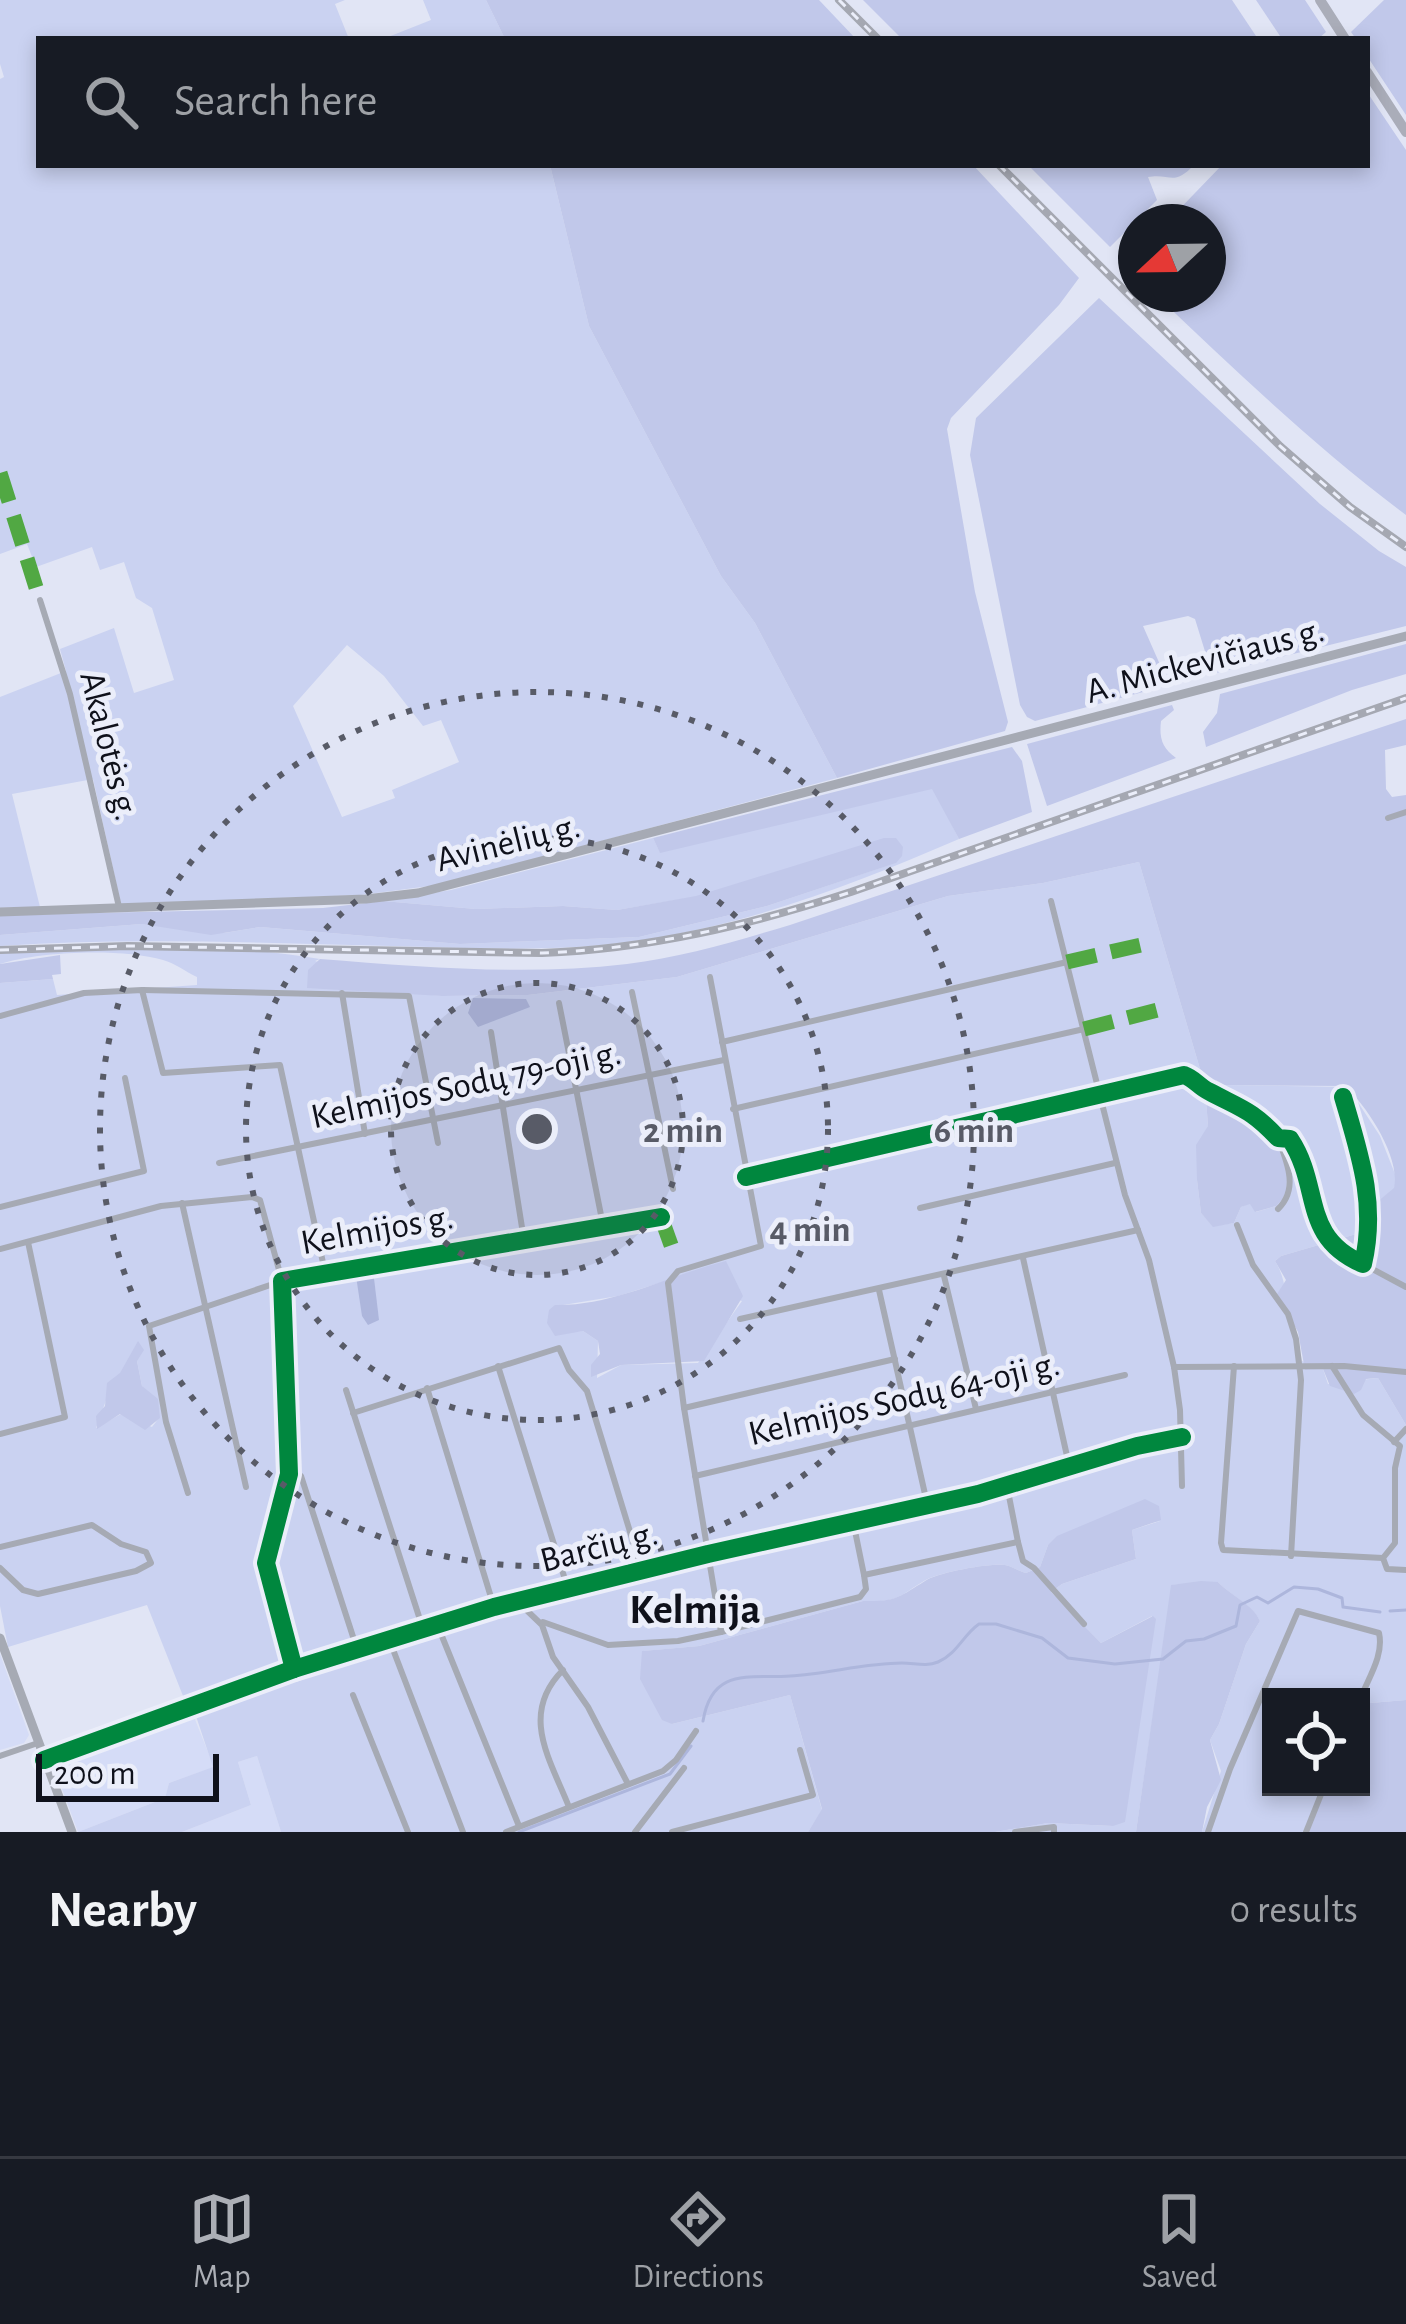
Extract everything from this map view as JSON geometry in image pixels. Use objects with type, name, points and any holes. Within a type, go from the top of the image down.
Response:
[{"type":"main road","points":[[1320,0],[1344,36]]},
{"type":"main road","points":[[1370,77],[1406,131]]},
{"type":"main road","name":"A. Mickevičiaus g.","points":[[1017,738],[1406,636]]},
{"type":"main road","name":"Avinėlių g.","points":[[0,912],[366,899],[418,893],[1017,738]]},
{"type":"main road","points":[[0,1638],[72,1832]]},
{"type":"street","name":"Akalotės g.","points":[[40,600],[70,694],[119,907]]},
{"type":"street","points":[[1388,818],[1406,812]]},
{"type":"street","points":[[1051,901],[1116,1162],[1149,1260],[1174,1367],[1182,1486]]},
{"type":"street","points":[[722,1042],[1067,962]]},
{"type":"street","points":[[710,977],[761,1246],[678,1271],[668,1283],[721,1632]]},
{"type":"street","points":[[142,990],[163,1073],[280,1065],[326,1272]]},
{"type":"street","points":[[0,1016],[84,993],[142,990],[411,998],[438,1143]]},
{"type":"street","points":[[632,992],[673,1189]]},
{"type":"street","points":[[342,993],[365,1134]]},
{"type":"street","points":[[559,1003],[603,1226]]},
{"type":"street","points":[[733,1109],[1084,1029]]},
{"type":"street","points":[[490,1032],[524,1240]]},
{"type":"street","name":"Kelmijos Sodų 79-oji g.","points":[[219,1163],[724,1060]]},
{"type":"street","points":[[746,1177],[1187,1076],[1204,1090],[1251,1110],[1279,1138],[1290,1170],[1287,1199],[1278,1209]]},
{"type":"street","points":[[0,1207],[144,1171],[125,1078]]},
{"type":"street","points":[[1343,1097],[1368,1186],[1370,1216],[1363,1264]]},
{"type":"street","points":[[1279,1138],[1290,1139],[1295,1146],[1329,1242],[1343,1255],[1406,1287]]},
{"type":"street","points":[[920,1208],[1116,1162]]},
{"type":"street","points":[[0,1249],[182,1202],[257,1197],[282,1281],[153,1323],[148,1332],[166,1422],[188,1492]]},
{"type":"street","points":[[182,1202],[246,1486]]},
{"type":"street","name":"Kelmijos g.","points":[[294,1669],[266,1558],[289,1474],[282,1281],[661,1217]]},
{"type":"street","points":[[1238,1226],[1253,1265],[1293,1325],[1300,1367],[1292,1556]]},
{"type":"street","points":[[740,1319],[1138,1230]]},
{"type":"street","points":[[0,1434],[65,1417],[28,1242]]},
{"type":"street","points":[[675,1256],[678,1271]]},
{"type":"street","points":[[1023,1258],[1069,1466]]},
{"type":"street","points":[[944,1276],[976,1409]]},
{"type":"street","points":[[879,1290],[927,1504]]},
{"type":"street","points":[[353,1413],[555,1347],[561,1350],[569,1370],[587,1391],[642,1571]]},
{"type":"street","points":[[684,1408],[895,1358]]},
{"type":"street","points":[[498,1366],[568,1589]]},
{"type":"street","points":[[1234,1366],[1221,1547],[1226,1552],[1383,1558]]},
{"type":"street","points":[[1332,1366],[1364,1415],[1400,1446]]},
{"type":"street","points":[[1174,1367],[1344,1366],[1406,1372]]},
{"type":"street","name":"Kelmijos Sodų 64-oji g.","points":[[695,1476],[1125,1375]]},
{"type":"street","points":[[427,1388],[494,1607]]},
{"type":"street","points":[[346,1390],[423,1629]]},
{"type":"street","points":[[1383,1558],[1395,1543],[1394,1506],[1406,1429]]},
{"type":"street","name":"Barčių g.","points":[[44,1760],[294,1669],[494,1607],[1007,1485],[1182,1437]]},
{"type":"street","points":[[302,1476],[357,1649]]},
{"type":"street","points":[[1007,1485],[1023,1561],[1084,1624]]},
{"type":"street","points":[[518,1601],[539,1620],[608,1646],[678,1641],[721,1632],[860,1597],[866,1589],[853,1522]]},
{"type":"street","points":[[0,1547],[92,1525],[121,1544],[146,1552],[151,1562],[136,1571],[38,1594],[23,1590],[0,1568]]},
{"type":"street","points":[[864,1575],[1018,1542]]},
{"type":"street","points":[[1383,1558],[1387,1570],[1406,1570]]},
{"type":"street","points":[[1265,1688],[1298,1611],[1379,1633],[1377,1661],[1364,1688]]},
{"type":"street","points":[[539,1620],[553,1657],[588,1707],[628,1784]]},
{"type":"street","points":[[437,1624],[519,1827]]},
{"type":"street","points":[[389,1639],[463,1832]]},
{"type":"street","points":[[563,1670],[546,1690],[540,1712],[543,1742],[569,1807]]},
{"type":"street","points":[[352,1695],[408,1832]]},
{"type":"street","points":[[1208,1832],[1262,1695]]},
{"type":"street","points":[[506,1832],[671,1765],[696,1731]]},
{"type":"street","points":[[0,1756],[38,1743]]},
{"type":"street","points":[[672,1832],[813,1795],[800,1750]]},
{"type":"street","points":[[635,1832],[684,1768]]},
{"type":"street","points":[[1306,1832],[1320,1796]]},
{"type":"street","points":[[1015,1832],[1042,1826],[1054,1827],[1054,1832]]},
{"type":"shaded area","points":[[0,0],[345,0],[335,4],[348,36],[36,36],[36,168],[551,168],[589,326],[721,576],[755,623],[837,778],[437,885],[361,895],[121,904],[93,779],[12,794],[40,907],[0,908],[0,697],[66,671],[60,649],[114,628],[134,693],[174,680],[152,608],[136,598],[124,562],[100,570],[92,547],[36,567],[27,544],[0,554],[0,79],[4,77]],"holes":[[[347,645],[384,676],[423,726],[441,720],[459,762],[392,790],[395,798],[342,817],[293,706]]]},
{"type":"shaded area","points":[[423,0],[486,0],[504,36],[391,36],[431,20]]},
{"type":"shaded area","points":[[486,0],[819,0],[853,36],[504,36]]},
{"type":"shaded area","points":[[863,0],[1232,0],[1256,36],[899,36]]},
{"type":"shaded area","points":[[1256,0],[1305,0],[1326,32],[1321,36],[1280,36]]},
{"type":"shaded area","points":[[1384,0],[1406,0],[1406,115],[1370,61],[1370,36],[1351,32]]},
{"type":"shaded area","points":[[1370,96],[1406,150],[1406,515],[1246,380],[1174,312],[1226,312],[1226,204],[1184,204],[1219,168],[1370,168]]},
{"type":"shaded area","points":[[551,168],[976,168],[1079,278],[951,418],[947,429],[975,592],[1008,722],[1005,731],[837,778],[755,623],[721,576],[589,326]]},
{"type":"shaded area","points":[[1031,168],[1191,168],[1176,177],[1148,177],[1157,200],[1153,204],[1118,204],[1118,239],[1110,247]]},
{"type":"shaded area","points":[[1099,298],[1320,504],[1406,567],[1406,626],[1212,674],[1195,619],[1188,616],[1143,626],[1169,685],[1035,721],[1027,717],[1020,705],[970,455],[976,418]]},
{"type":"shaded area","points":[[1406,644],[1406,674],[1206,747],[1203,732],[1217,713],[1220,694]]},
{"type":"shaded area","points":[[1172,705],[1174,710],[1161,721],[1161,733],[1176,758],[1047,806],[1027,744]]},
{"type":"shaded area","points":[[1406,719],[1406,745],[1385,750],[1386,789],[1392,797],[1406,795],[1406,1425],[1378,1378],[1366,1379],[1354,1394],[1330,1386],[1323,1369],[1305,1370],[1298,1332],[1277,1294],[1286,1280],[1275,1261],[1281,1256],[1363,1232],[1371,1207],[1394,1188],[1387,1148],[1372,1119],[1345,1086],[1224,1085],[1231,1105],[1277,1143],[1287,1170],[1286,1195],[1276,1206],[1255,1212],[1250,1204],[1241,1207],[1234,1223],[1213,1227],[1201,1213],[1197,1180],[1196,1145],[1208,1126],[1205,1086],[1139,862],[1043,883],[948,896],[677,977],[528,995],[442,996],[307,988],[308,970],[320,959],[551,969],[627,964],[709,948]]},
{"type":"shaded area","points":[[1012,747],[1022,761],[1032,812],[959,839],[932,789],[660,853],[653,838]]},
{"type":"shaded area","points":[[933,788],[959,839],[793,903],[664,936],[535,948],[147,941],[0,946],[0,935],[142,924],[224,933],[260,927],[460,944],[639,937],[767,906],[895,863],[617,910],[563,906],[476,909],[383,901],[451,890],[653,838],[660,852]]},
{"type":"shaded area","points":[[896,838],[903,847],[896,863],[767,906],[639,937],[460,944],[260,927],[211,935],[142,924],[0,935],[0,915],[323,908],[383,901],[476,909],[563,906],[617,910],[696,896]]},
{"type":"shaded area","points":[[1139,862],[1205,1086],[1208,1126],[1197,1180],[1201,1213],[1213,1226],[1234,1223],[1241,1207],[1250,1203],[1256,1212],[1276,1206],[1223,1085],[1348,1087],[1380,1136],[1397,1179],[1394,1189],[1371,1207],[1363,1232],[1275,1261],[1302,1361],[1323,1369],[1328,1384],[1378,1378],[1406,1425],[1406,1700],[1370,1703],[1370,1688],[1262,1688],[1262,1796],[1323,1796],[1308,1832],[1202,1832],[1221,1771],[1210,1740],[1246,1644],[1260,1621],[1218,1582],[1172,1585],[1136,1832],[995,1832],[1048,1823],[1113,1826],[1152,1616],[1101,1643],[1051,1592],[1136,1559],[1132,1530],[1160,1521],[1048,1545],[1040,1567],[1026,1573],[1002,1565],[966,1569],[931,1578],[891,1600],[863,1601],[699,1646],[643,1651],[672,1724],[790,1695],[822,1810],[808,1832],[281,1832],[257,1756],[238,1762],[251,1805],[182,1832],[78,1832],[165,1798],[169,1783],[213,1767],[194,1710],[187,1706],[147,1605],[8,1647],[0,1606],[0,983],[53,979],[57,995],[197,985],[197,977],[146,956],[58,954],[0,964],[0,953],[120,947],[241,950],[320,959],[315,961],[413,993],[528,995],[677,977],[948,896],[1043,883]],"holes":[[[672,1279],[742,1301],[698,1363],[621,1365],[597,1378],[598,1341],[583,1331],[567,1332],[563,1305],[618,1296]],[[137,1361],[142,1386],[159,1418],[152,1427],[121,1414],[96,1428],[113,1381]]]},
{"type":"shaded area","points":[[60,955],[61,974],[52,975],[53,979],[0,983],[0,964]]},
{"type":"shaded area","points":[[473,998],[526,999],[530,1007],[478,1027],[468,1013]]},
{"type":"shaded area","points":[[726,1261],[743,1296],[704,1361],[621,1365],[591,1377],[591,1365],[600,1354],[598,1341],[583,1331],[555,1336],[547,1323],[555,1305],[599,1301]]},
{"type":"shaded area","points":[[373,1270],[379,1320],[368,1325],[362,1316],[356,1276]]},
{"type":"shaded area","points":[[138,1341],[144,1350],[137,1361],[142,1386],[158,1399],[160,1418],[145,1430],[120,1414],[97,1429],[96,1416],[105,1406],[107,1383],[120,1373]]},
{"type":"shaded area","points":[[1145,1499],[1159,1506],[1161,1520],[1132,1530],[1136,1559],[1051,1592],[1101,1643],[1153,1616],[1156,1619],[1125,1822],[1113,1826],[1048,1823],[995,1832],[808,1832],[822,1809],[790,1695],[672,1724],[662,1720],[640,1679],[642,1651],[699,1646],[863,1601],[890,1599],[931,1578],[966,1569],[1002,1565],[1026,1573],[1040,1567],[1057,1536]]},
{"type":"shaded area","points":[[1218,1582],[1260,1621],[1246,1644],[1210,1740],[1221,1780],[1207,1807],[1202,1832],[1136,1832],[1171,1585]]},
{"type":"shaded area","points":[[0,1654],[29,1735],[24,1743],[0,1750]]},
{"type":"shaded area","points":[[1406,1700],[1406,1832],[1308,1832],[1323,1796],[1370,1796],[1370,1703]]},
{"type":"shaded area","points":[[192,1712],[214,1767],[169,1783],[165,1798],[78,1832],[54,1767],[58,1759]]},
{"type":"shaded area","points":[[257,1756],[281,1832],[182,1832],[251,1805],[238,1762]]},
{"type":"waterway","points":[[703,1721],[715,1691],[735,1679],[888,1663],[934,1663],[945,1659],[979,1624],[996,1624],[1042,1638],[1068,1658],[1115,1664],[1163,1659],[1186,1641],[1236,1626],[1240,1605],[1257,1597],[1268,1603],[1294,1587],[1342,1598],[1343,1607],[1380,1612]]},
{"type":"waterway","points":[[1390,1611],[1406,1610]]},
{"type":"waterway","points":[[519,1832],[670,1774],[691,1746]]},
{"type":"railway","points":[[839,0],[875,36]]},
{"type":"railway","points":[[1002,168],[1280,446],[1350,507],[1406,547]]},
{"type":"railway","points":[[0,950],[128,946],[542,953],[660,941],[737,925],[851,892],[1406,698]]},
{"type":"marked path","points":[[0,473],[40,600]]},
{"type":"marked path","points":[[1067,962],[1154,942]]},
{"type":"marked path","points":[[1084,1029],[1158,1010]]},
{"type":"marked path","points":[[661,1217],[675,1256]]},
{"type":"cycle path","points":[[746,1177],[1184,1075],[1253,1116],[1278,1138],[1290,1139],[1321,1225],[1343,1253],[1363,1264],[1367,1200],[1343,1097]]},
{"type":"cycle path","points":[[294,1669],[266,1563],[289,1474],[282,1281],[661,1217]]},
{"type":"cycle path","points":[[44,1760],[294,1669],[494,1607],[978,1494],[1182,1437]]},
{"type":"district","name":"Kelmija","points":[[695,1610]]}]
